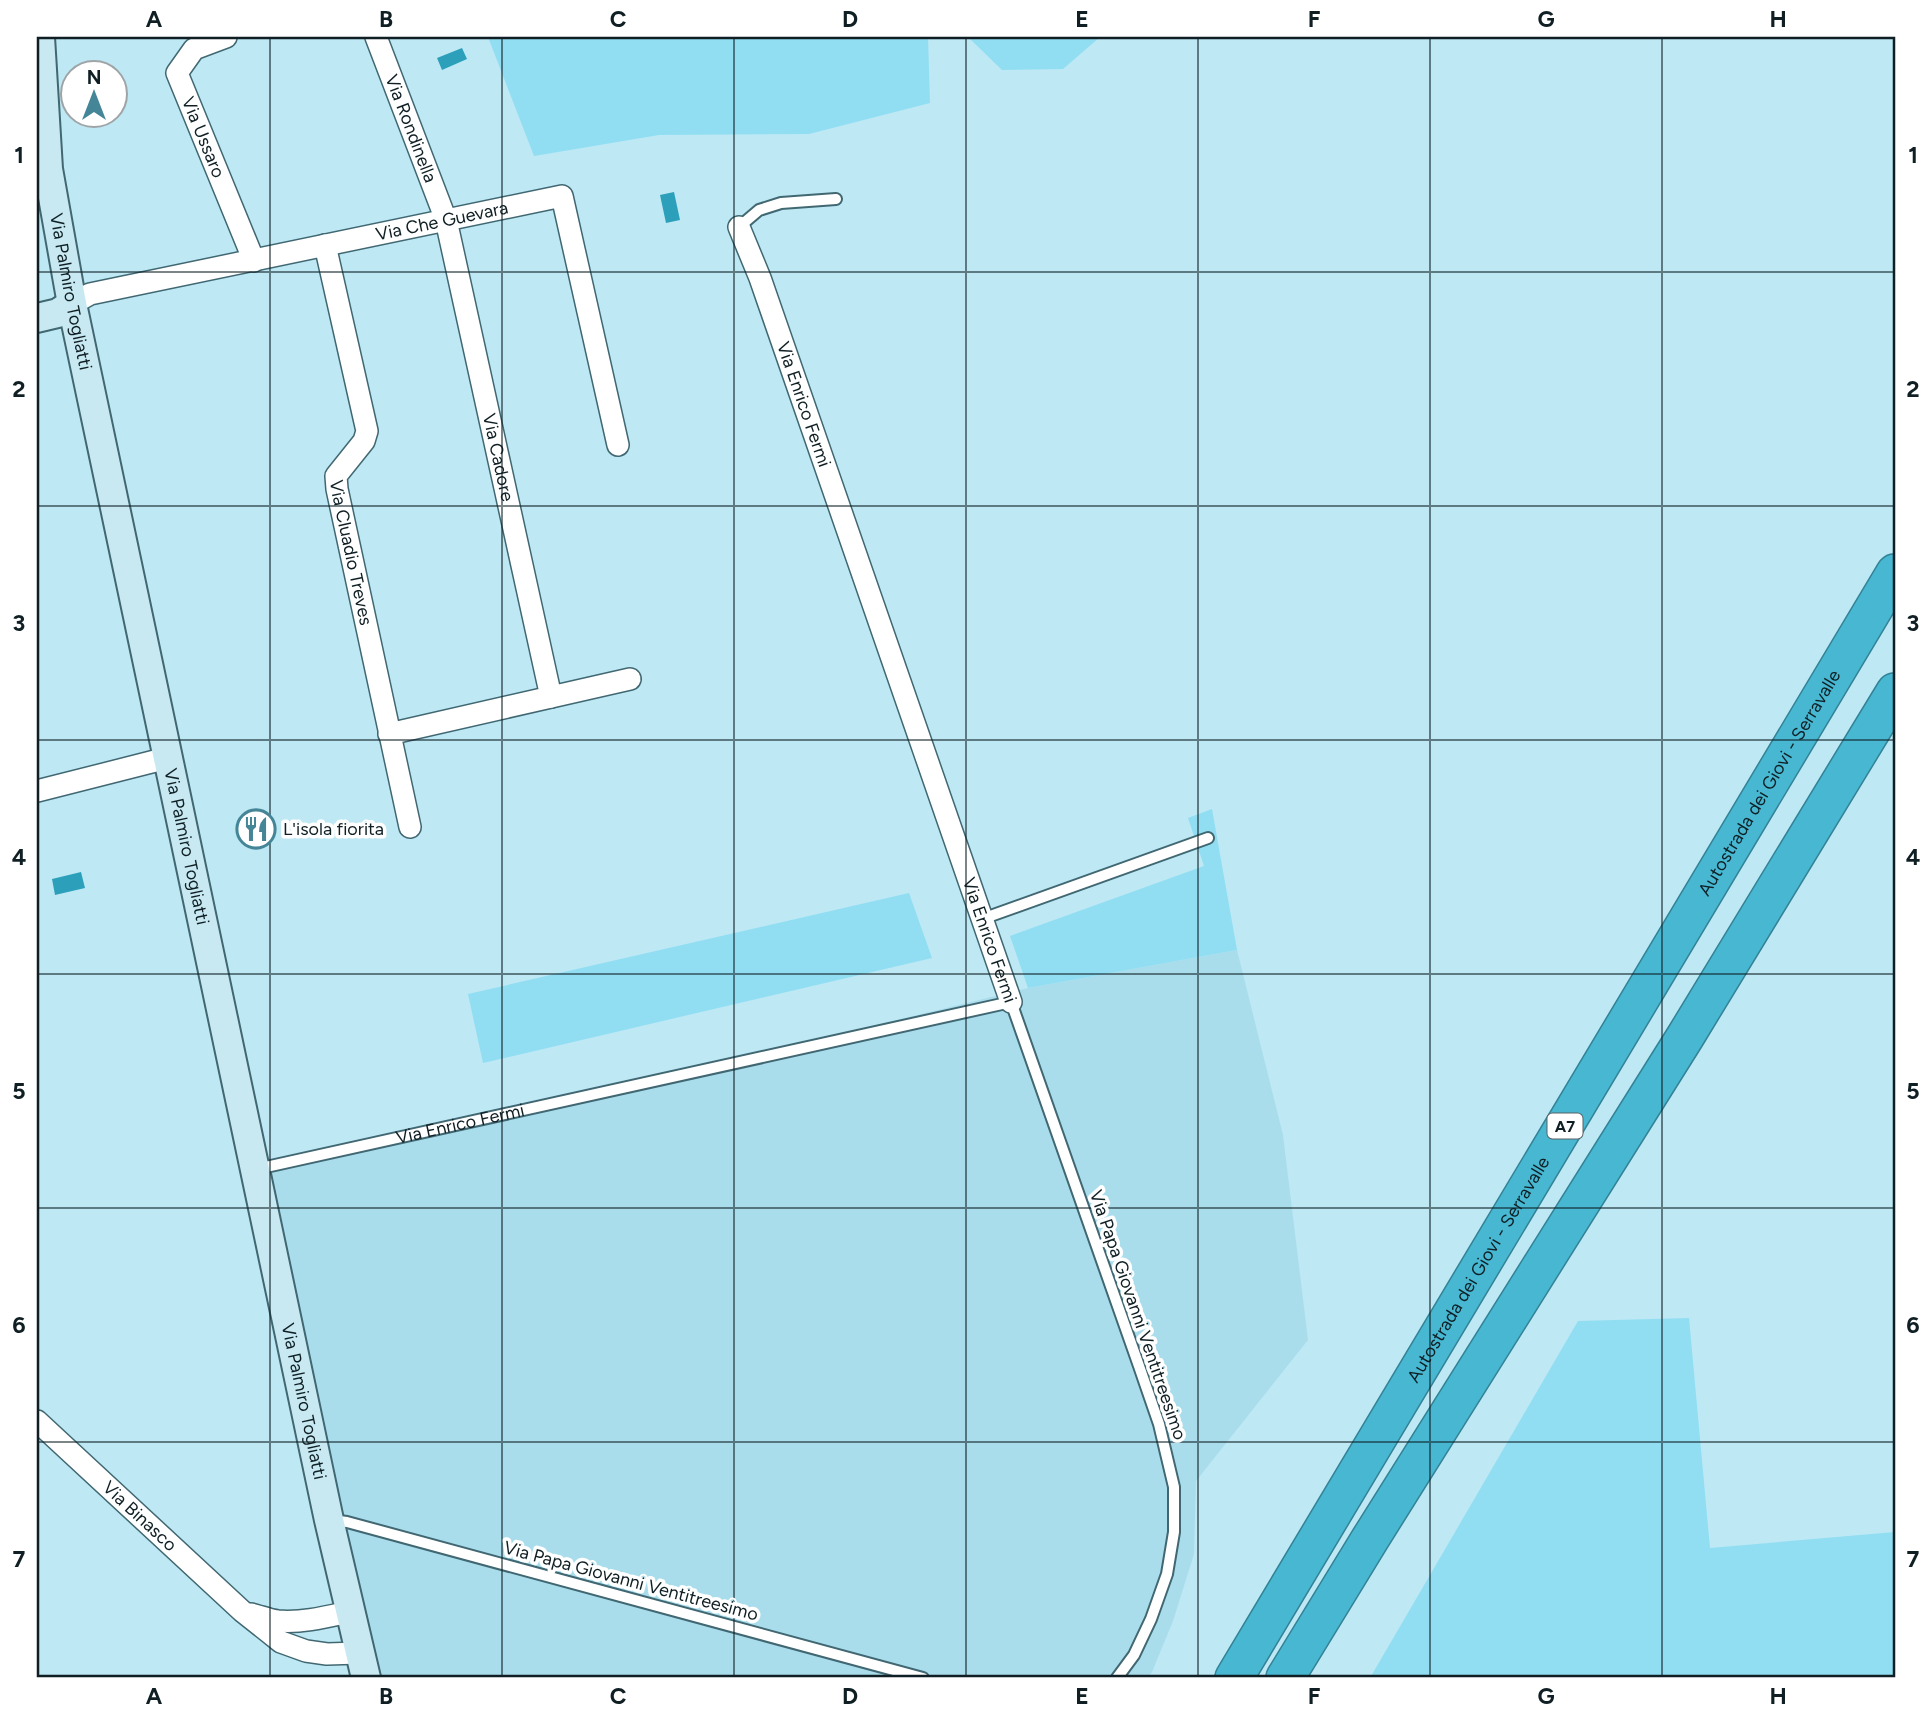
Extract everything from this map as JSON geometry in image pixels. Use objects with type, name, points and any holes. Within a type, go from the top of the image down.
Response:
[{"type":"highway","name":"Autostrada dei Giovi - Serravalle","points":[[1234,1678],[1895,573]]},
{"type":"highway","points":[[1285,1678],[1685,1037],[1895,692]]},
{"type":"street","name":"Via Palmiro Togliatti","points":[[40,37],[48,169],[72,304],[254,1169],[362,1666]]},
{"type":"street","name":"Via Ussaro","points":[[226,37],[194,49],[177,73],[254,261]]},
{"type":"street","name":"Via Rondinella","points":[[376,37],[446,220]]},
{"type":"street","name":"Via Che Guevara","points":[[72,304],[90,294],[562,196],[618,445]]},
{"type":"street","name":"Via Cadore","points":[[446,220],[551,697]]},
{"type":"street","name":"Via Enrico Fermi","points":[[739,227],[760,278],[1011,1002]]},
{"type":"street","name":"Via Cluadio Treves","points":[[325,245],[367,430],[364,441],[336,476],[337,489],[410,827]]},
{"type":"street","points":[[37,318],[58,313],[72,304]]},
{"type":"street","points":[[389,734],[629,679]]},
{"type":"street","points":[[37,791],[167,758]]},
{"type":"street","name":"Via Binasco","points":[[37,1421],[242,1611],[281,1642],[362,1666]]},
{"type":"street","name":"Via Binasco","points":[[242,1611],[276,1621],[349,1612]]},
{"type":"lane","points":[[739,227],[760,210],[781,203],[836,199]]},
{"type":"lane","points":[[982,919],[1208,838]]},
{"type":"lane","name":"Via Enrico Fermi","points":[[254,1169],[1011,1002]]},
{"type":"lane","name":"Via Papa Giovanni Ventitreesimo","points":[[1011,1002],[1159,1424],[1174,1487],[1174,1532],[1167,1574],[1135,1655],[1117,1678]]},
{"type":"lane","name":"Via Papa Giovanni Ventitreesimo","points":[[329,1520],[358,1525],[923,1678]]},
{"type":"shaded area","points":[[488,37],[928,37],[930,103],[809,134],[659,135],[534,156]]},
{"type":"shaded area","points":[[968,37],[1100,37],[1063,69],[1002,70]]},
{"type":"shaded area","points":[[462,48],[467,59],[442,70],[437,58]]},
{"type":"shaded area","points":[[674,192],[680,220],[666,223],[660,195]]},
{"type":"shaded area","points":[[1212,809],[1237,950],[1028,988],[1010,936],[1204,866],[1188,818]]},
{"type":"shaded area","points":[[81,872],[85,888],[55,895],[52,879]]},
{"type":"shaded area","points":[[909,893],[932,958],[483,1063],[468,994]]},
{"type":"shaded area","points":[[1237,950],[1283,1135],[1308,1340],[1196,1481],[1194,1554],[1173,1621],[1147,1678],[379,1678],[262,1175],[1028,988]]},
{"type":"shaded area","points":[[1689,1318],[1710,1548],[1895,1532],[1895,1678],[1370,1678],[1578,1321]]},
{"type":"place","name":"L'isola fiorita","points":[[256,829]]}]
